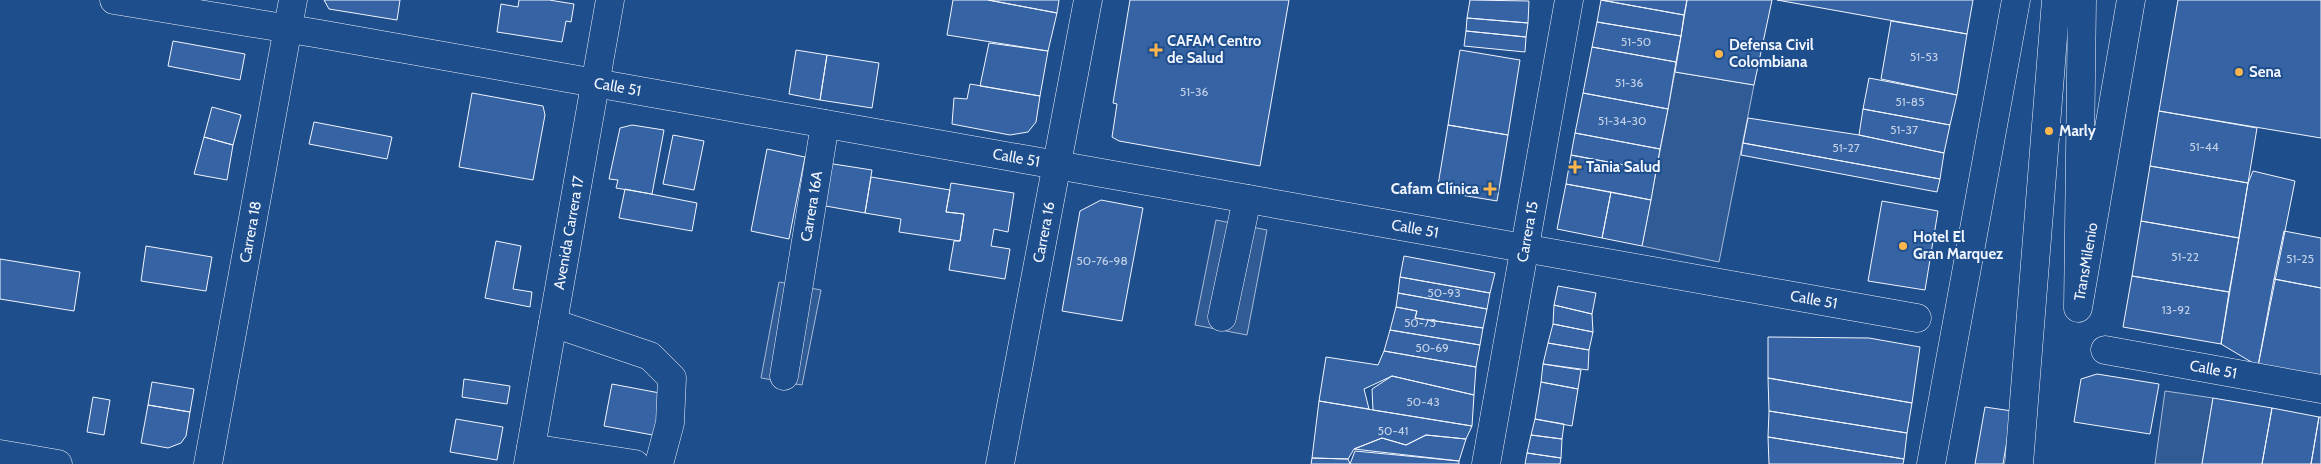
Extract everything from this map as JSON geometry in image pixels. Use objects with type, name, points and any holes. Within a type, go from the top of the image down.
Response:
[{"type":"street","name":"Calle 51","points":[[114,0],[287,28],[1917,318]]},
{"type":"street","name":"Carrera 18","points":[[208,464],[293,0]]},
{"type":"street","name":"Avenida Carrera 17","points":[[529,456],[610,0]]},
{"type":"street","name":"Carrera 16","points":[[1000,464],[1088,0]]},
{"type":"street","name":"Carrera 15","points":[[1486,464],[1569,0]]},
{"type":"street","points":[[1931,464],[2016,0]]},
{"type":"street","points":[[2019,464],[2056,0]]},
{"type":"street","name":"TransMilenio","points":[[2082,0],[2078,308],[2131,0]]},
{"type":"street","name":"Carrera 16A","points":[[784,376],[825,124]]},
{"type":"street","points":[[1222,317],[1247,199]]},
{"type":"street","points":[[553,323],[650,356],[672,378],[670,423],[659,464]]},
{"type":"street","name":"Calle 51","points":[[2105,350],[2321,388]]},
{"type":"street","points":[[0,454],[58,464]]},
{"type":"street","points":[[529,456],[635,464]]},
{"type":"shaded area","points":[[1675,72],[1754,85],[1719,262],[1642,246]]},
{"type":"shaded area","points":[[1216,220],[1267,230],[1247,335],[1195,325]]},
{"type":"shaded area","points":[[779,282],[821,290],[802,385],[761,378]]},
{"type":"shaded area","points":[[2165,391],[2213,398],[2202,464],[2155,464]]},
{"type":"building","points":[[324,0],[400,0],[397,20],[329,9]]},
{"type":"building","points":[[519,0],[549,0],[574,4],[571,22],[566,21],[562,42],[497,32],[501,4],[518,7]]},
{"type":"building","points":[[953,0],[988,0],[1057,13],[1048,51],[947,35]]},
{"type":"building","points":[[988,0],[1059,0],[1057,13]]},
{"type":"building","points":[[1130,0],[1289,0],[1260,166],[1119,141],[1112,137],[1117,104],[1113,103]]},
{"type":"building","points":[[1470,0],[1529,1],[1528,23],[1467,18]]},
{"type":"building","points":[[1601,0],[1684,15],[1681,36],[1597,22]]},
{"type":"building","points":[[1601,0],[1687,0],[1684,15]]},
{"type":"building","name":"Defensa Civil Colombiana","points":[[1687,0],[1772,0],[1754,85],[1675,72]]},
{"type":"building","points":[[1777,0],[1973,0],[1967,34]]},
{"type":"building","points":[[2178,0],[2321,0],[2321,138],[2159,111]]},
{"type":"building","points":[[1467,18],[1528,23],[1526,37],[1466,31]]},
{"type":"building","points":[[1891,21],[1967,34],[1957,95],[1881,79]]},
{"type":"building","points":[[1597,22],[1681,36],[1676,62],[1592,47]]},
{"type":"building","points":[[1466,31],[1526,37],[1525,52],[1464,46]]},
{"type":"building","points":[[173,41],[245,54],[240,80],[168,66]]},
{"type":"building","points":[[989,43],[1048,51],[1040,96],[980,86]]},
{"type":"building","points":[[1592,47],[1676,62],[1668,109],[1583,93]]},
{"type":"building","points":[[796,50],[827,55],[820,100],[789,94]]},
{"type":"building","points":[[1460,50],[1520,60],[1508,135],[1448,125]]},
{"type":"building","points":[[827,55],[879,63],[872,108],[820,100]]},
{"type":"building","points":[[1869,78],[1957,95],[1950,125],[1863,109]]},
{"type":"building","points":[[970,84],[1040,96],[1036,122],[1028,132],[1010,135],[952,124],[954,98],[967,99]]},
{"type":"building","points":[[472,93],[543,106],[545,115],[533,180],[459,167]]},
{"type":"building","points":[[1583,93],[1668,109],[1660,149],[1575,133]]},
{"type":"building","points":[[212,107],[241,115],[233,145],[204,137]]},
{"type":"building","points":[[1863,109],[1950,125],[1944,153],[1859,135]]},
{"type":"building","points":[[2159,111],[2257,128],[2248,183],[2150,166]]},
{"type":"building","points":[[1748,118],[1859,135],[1944,153],[1940,179],[1743,143]]},
{"type":"building","points":[[314,122],[392,137],[387,159],[309,144]]},
{"type":"building","points":[[632,125],[664,130],[652,194],[616,188],[618,180],[609,179],[620,128]]},
{"type":"building","points":[[1448,125],[1508,135],[1497,201],[1437,191]]},
{"type":"building","points":[[1575,133],[1660,149],[1656,171],[1571,155]]},
{"type":"building","points":[[673,135],[704,141],[694,190],[663,184]]},
{"type":"building","points":[[204,137],[233,145],[227,180],[194,174]]},
{"type":"building","points":[[1743,143],[1940,179],[1937,192],[1741,155]]},
{"type":"building","points":[[767,149],[805,157],[789,239],[751,231]]},
{"type":"building","points":[[1571,155],[1656,171],[1651,200],[1566,184]]},
{"type":"building","points":[[827,163],[872,170],[865,213],[820,205]]},
{"type":"building","points":[[2150,166],[2248,183],[2239,238],[2141,221]]},
{"type":"building","points":[[2253,171],[2295,181],[2258,366],[2221,344],[2248,183]]},
{"type":"building","points":[[871,177],[950,190],[946,212],[964,214],[960,241],[899,232],[901,219],[865,213]]},
{"type":"building","points":[[951,183],[1014,193],[1008,232],[994,229],[991,246],[1010,249],[1005,279],[949,270],[954,241],[960,241],[964,214],[946,212]]},
{"type":"building","points":[[1566,184],[1611,192],[1602,238],[1557,229]]},
{"type":"building","points":[[625,189],[697,203],[692,231],[619,218]]},
{"type":"building","points":[[1611,192],[1651,200],[1642,246],[1602,238]]},
{"type":"building","points":[[1101,200],[1143,208],[1122,321],[1062,311],[1080,211]]},
{"type":"building","name":"Hotel El Gran Marquez","points":[[1882,201],[1938,211],[1925,290],[1868,281]]},
{"type":"building","points":[[2141,221],[2239,238],[2229,292],[2132,276]]},
{"type":"building","points":[[2284,231],[2321,238],[2321,288],[2274,279]]},
{"type":"building","points":[[496,241],[521,246],[513,289],[532,292],[530,307],[485,298]]},
{"type":"building","points":[[146,246],[212,257],[206,291],[141,281]]},
{"type":"building","points":[[1404,256],[1495,273],[1490,293],[1400,277]]},
{"type":"building","points":[[0,259],[80,272],[74,311],[0,299]]},
{"type":"building","points":[[2132,276],[2229,292],[2221,344],[2123,327]]},
{"type":"building","points":[[1400,277],[1490,293],[1487,309],[1398,293]]},
{"type":"building","points":[[2274,279],[2321,288],[2321,375],[2258,366]]},
{"type":"building","points":[[1558,286],[1596,293],[1592,314],[1554,305]]},
{"type":"building","points":[[1398,293],[1487,309],[1483,328],[1415,318],[1417,311],[1396,307]]},
{"type":"building","points":[[1554,305],[1592,314],[1593,332],[1553,324]]},
{"type":"building","points":[[1396,307],[1417,311],[1415,318],[1483,328],[1480,345],[1390,330]]},
{"type":"building","points":[[1553,324],[1593,332],[1589,350],[1548,343]]},
{"type":"building","points":[[1390,330],[1480,345],[1476,367],[1384,351]]},
{"type":"building","points":[[1768,337],[1869,338],[1920,347],[1912,403],[1768,378]]},
{"type":"building","points":[[1548,343],[1589,350],[1588,370],[1543,364]]},
{"type":"building","points":[[1384,351],[1476,367],[1474,395],[1392,376],[1364,389],[1369,409],[1319,401],[1326,357],[1378,365]]},
{"type":"building","points":[[1543,364],[1581,370],[1578,389],[1541,382]]},
{"type":"building","points":[[2097,374],[2159,384],[2150,434],[2074,422],[2081,379]]},
{"type":"building","points":[[1392,376],[1474,395],[1472,426],[1373,410],[1372,389]]},
{"type":"building","points":[[1768,378],[1912,403],[1907,433],[1769,411]]},
{"type":"building","points":[[464,379],[510,386],[507,404],[462,397]]},
{"type":"building","points":[[152,382],[194,389],[190,412],[148,405]]},
{"type":"building","points":[[1541,382],[1578,389],[1572,426],[1535,419]]},
{"type":"building","points":[[612,384],[665,394],[658,436],[604,426]]},
{"type":"building","points":[[93,397],[110,400],[104,435],[87,432]]},
{"type":"building","points":[[2213,398],[2272,408],[2262,464],[2202,464]]},
{"type":"building","points":[[1319,401],[1472,426],[1466,439],[1426,435],[1406,445],[1382,438],[1354,449],[1348,459],[1312,458]]},
{"type":"building","points":[[148,405],[190,412],[186,436],[181,443],[168,448],[141,443]]},
{"type":"building","points":[[1985,407],[2012,411],[2003,464],[1975,464]]},
{"type":"building","points":[[2272,408],[2319,417],[2311,464],[2262,464]]},
{"type":"building","points":[[1769,411],[1907,433],[1904,459],[1768,437]]},
{"type":"building","points":[[2319,417],[2321,417],[2321,464],[2311,464]]},
{"type":"building","points":[[456,419],[503,427],[497,460],[450,452]]},
{"type":"building","points":[[1535,419],[1564,424],[1562,439],[1531,435]]},
{"type":"building","points":[[1426,435],[1466,439],[1459,461],[1354,449],[1382,438],[1406,445]]},
{"type":"building","points":[[1531,435],[1562,439],[1561,458],[1527,453]]},
{"type":"building","points":[[1768,437],[1904,459],[1903,464],[1769,464]]},
{"type":"building","points":[[1355,451],[1459,461],[1459,464],[1350,464]]},
{"type":"building","points":[[1527,453],[1561,458],[1560,464],[1525,464]]},
{"type":"building","points":[[1312,458],[1348,459],[1350,464],[1311,464]]},
{"type":"place","name":"CAFAM Centro de Salud","points":[[1156,50]]},
{"type":"place","name":"Defensa Civil Colombiana","points":[[1719,54]]},
{"type":"place","name":"Sena","points":[[2239,72]]},
{"type":"place","name":"Marly","points":[[2049,131]]},
{"type":"place","name":"Tania Salud","points":[[1575,167]]},
{"type":"place","name":"Cafam Clínica","points":[[1490,189]]},
{"type":"place","name":"Hotel El Gran Marquez","points":[[1903,246]]}]
